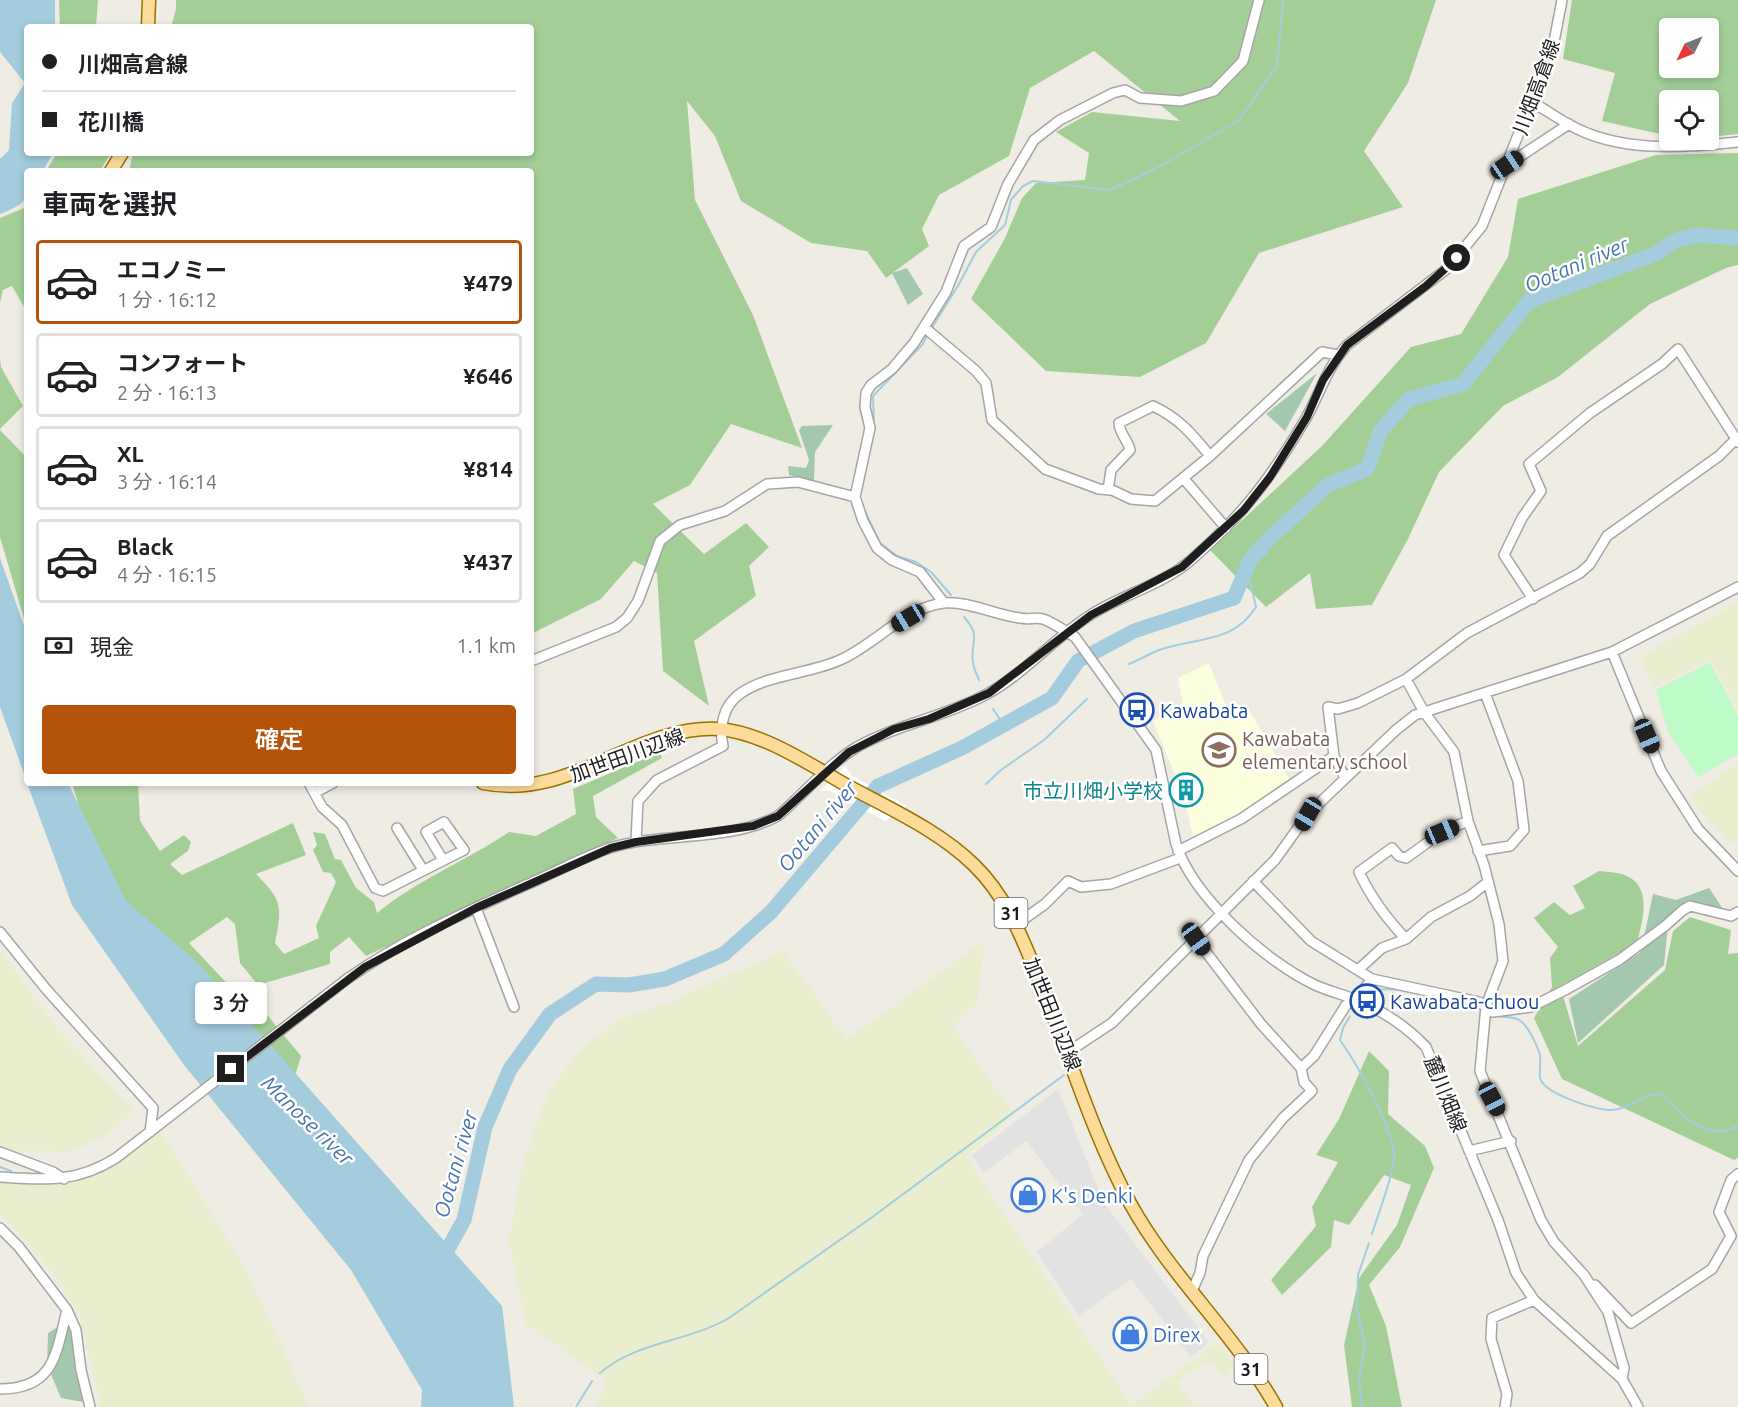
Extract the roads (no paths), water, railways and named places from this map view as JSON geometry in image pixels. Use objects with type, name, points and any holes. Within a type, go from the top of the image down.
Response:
[{"type":"main road","points":[[147,24],[149,0]]},
{"type":"main road","name":"加世田川辺線","points":[[534,785],[572,775],[669,735],[719,729],[774,747],[893,811],[953,847],[993,886],[1017,924],[1102,1142],[1131,1205],[1255,1374],[1276,1407]]},
{"type":"main road","name":"加世田川辺線","points":[[509,786],[527,786]]},
{"type":"street","points":[[944,603],[920,572],[892,560],[877,548],[871,540],[855,497],[870,428],[865,407],[866,393],[871,385],[904,356],[928,329],[964,246],[992,227],[1008,184],[1034,140],[1060,120],[1113,93],[1125,90],[1140,98],[1180,101],[1214,91],[1242,61],[1259,0]]},
{"type":"street","name":"川畑高倉線","points":[[0,1177],[65,1179],[103,1167],[365,967],[476,908],[611,848],[636,842],[714,833],[765,824],[830,776],[849,752],[875,738],[949,711],[989,693],[1112,603],[1182,567],[1226,528],[1270,477],[1307,417],[1323,380],[1338,355],[1347,345],[1454,262],[1482,226],[1553,47],[1562,0]]},
{"type":"street","points":[[1532,102],[1569,124],[1625,143],[1662,147],[1738,142]]},
{"type":"street","points":[[1507,165],[1569,124]]},
{"type":"street","points":[[928,329],[986,383],[992,420],[1045,469],[1108,489],[1131,499],[1155,501],[1210,456],[1322,352],[1338,355]]},
{"type":"street","points":[[1345,778],[1334,756],[1328,707],[1338,709],[1358,703],[1406,679],[1453,642],[1533,599],[1586,569],[1607,536],[1719,456],[1737,440],[1678,349],[1662,364],[1590,413],[1529,464],[1540,491],[1522,518],[1504,555],[1533,599]]},
{"type":"street","points":[[1108,489],[1111,470],[1130,450],[1128,440],[1119,429],[1119,423],[1153,406],[1168,413],[1185,426],[1210,456]]},
{"type":"street","points":[[1184,479],[1226,528]]},
{"type":"street","points":[[534,661],[616,627],[627,618],[648,581],[660,541],[680,525],[725,511],[767,484],[798,482],[855,497]]},
{"type":"street","points":[[1068,1052],[1112,1023],[1281,852],[1308,814],[1396,730],[1415,715],[1612,652],[1664,628],[1738,587]]},
{"type":"street","points":[[636,842],[638,801],[657,780],[723,746],[719,729],[727,711],[740,694],[771,680],[842,660],[921,610],[944,603],[974,607],[1022,619],[1041,618],[1071,634]]},
{"type":"street","name":"麓川畑線","points":[[1071,634],[1156,750],[1179,854],[1222,912],[1272,961],[1316,986],[1356,999],[1408,1029],[1426,1047],[1516,1273],[1534,1300],[1622,1379],[1638,1407]]},
{"type":"street","points":[[1612,652],[1661,771],[1698,829],[1738,871]]},
{"type":"street","points":[[1406,679],[1424,712],[1454,752],[1468,821],[1499,924],[1503,961],[1486,1006],[1480,1071],[1511,1141],[1541,1220],[1554,1242],[1631,1323],[1712,1269],[1731,1236],[1719,1212],[1731,1180],[1738,1174]]},
{"type":"street","points":[[1478,851],[1510,846],[1524,830],[1518,781],[1485,693]]},
{"type":"street","points":[[1017,924],[1045,904],[1068,881],[1081,887],[1111,884],[1179,854],[1240,819],[1334,756]]},
{"type":"street","points":[[311,786],[322,807],[342,825],[375,888],[383,891],[443,860]]},
{"type":"street","points":[[316,792],[327,786]]},
{"type":"street","points":[[1406,939],[1383,914],[1369,894],[1359,872],[1392,848],[1399,856],[1406,858],[1442,832],[1468,821]]},
{"type":"street","points":[[397,828],[423,870]]},
{"type":"street","points":[[1253,881],[1311,940],[1372,979],[1479,1002],[1493,1012],[1531,1007],[1619,960],[1690,906],[1731,916],[1738,912]]},
{"type":"street","points":[[1359,969],[1383,948],[1406,939],[1431,917],[1470,896],[1488,882]]},
{"type":"street","points":[[476,908],[514,1007]]},
{"type":"street","points":[[0,934],[153,1108],[150,1132]]},
{"type":"street","points":[[1192,1291],[1203,1257],[1249,1160],[1283,1118],[1312,1091],[1304,1082],[1301,1068],[1261,1024],[1196,939]]},
{"type":"street","points":[[1301,1068],[1314,1056],[1346,1005],[1356,999],[1372,979]]},
{"type":"street","points":[[1469,1151],[1511,1141]]},
{"type":"street","points":[[0,1152],[53,1172],[65,1179]]},
{"type":"street","points":[[0,1228],[19,1247],[67,1310],[76,1330],[81,1370],[90,1407]]},
{"type":"street","points":[[1584,1275],[1608,1312],[1624,1368],[1622,1379]]},
{"type":"street","points":[[1505,1407],[1507,1394],[1491,1338],[1492,1318],[1534,1300]]},
{"type":"street","points":[[0,1389],[35,1383],[53,1364],[67,1310]]},
{"type":"water","points":[[0,0],[55,0],[55,24],[24,24],[24,82],[0,52]]},
{"type":"water","points":[[24,85],[24,156],[51,156],[45,168],[24,168],[24,200],[16,207],[0,214],[0,159],[9,150],[12,103]]},
{"type":"water","points":[[0,558],[24,626],[24,774],[0,707]]},
{"type":"water","name":"Manose river","points":[[28,786],[69,786],[126,901],[196,961],[502,1306],[514,1407],[421,1407],[422,1390],[351,1270],[184,1065],[72,905]]},
{"type":"waterway","points":[[931,329],[976,252],[1005,225],[1011,200],[1023,186],[1033,181],[1110,190],[1157,168],[1238,121],[1277,66],[1283,0]]},
{"type":"waterway","name":"Ootani river","points":[[440,1263],[464,1220],[485,1127],[510,1069],[550,1014],[596,984],[629,985],[665,979],[724,954],[771,912],[878,786],[962,748],[1052,698],[1078,661],[1134,631],[1234,598],[1250,560],[1270,538],[1328,485],[1367,469],[1381,430],[1409,399],[1463,384],[1529,301],[1655,254],[1677,240],[1696,235],[1738,238]]},
{"type":"waterway","points":[[874,426],[873,396],[922,345],[928,334]]},
{"type":"waterway","points":[[865,470],[873,432]]},
{"type":"waterway","points":[[863,507],[880,543],[897,556],[916,562],[931,572],[951,595]]},
{"type":"waterway","points":[[1129,664],[1159,650],[1213,637],[1236,628],[1256,607],[1247,568]]},
{"type":"waterway","points":[[964,617],[973,629],[973,664],[979,680]]},
{"type":"waterway","points":[[986,784],[1001,770],[1044,740],[1087,699]]},
{"type":"waterway","points":[[993,709],[1004,725]]},
{"type":"waterway","points":[[1367,994],[1375,990],[1386,989],[1409,991],[1453,1001]]},
{"type":"waterway","points":[[1492,1015],[1516,1018],[1526,1026],[1540,1055],[1540,1078],[1550,1090],[1560,1095],[1592,1107],[1616,1110],[1648,1096],[1661,1094],[1686,1118],[1705,1129],[1715,1131],[1738,1126]]},
{"type":"waterway","points":[[1350,1016],[1343,1028],[1340,1040],[1365,1080],[1382,1115],[1393,1146],[1393,1166],[1372,1234]]},
{"type":"waterway","points":[[600,1373],[614,1362],[630,1354],[697,1332],[729,1318],[871,1218],[1064,1075]]},
{"type":"waterway","points":[[0,1167],[11,1171]]},
{"type":"waterway","points":[[1362,1407],[1359,1380],[1365,1345],[1357,1309],[1358,1275],[1369,1243]]},
{"type":"waterway","points":[[576,1407],[592,1381]]},
{"type":"place","name":"Kawabata","points":[[1137,710]]},
{"type":"place","name":"Kawabata elementary school","points":[[1219,750]]},
{"type":"place","name":"市立川畑小学校","points":[[1186,790]]},
{"type":"place","name":"Kawabata-chuou","points":[[1367,1001]]},
{"type":"place","name":"K's Denki","points":[[1028,1195]]},
{"type":"place","name":"Direx","points":[[1130,1334]]}]
